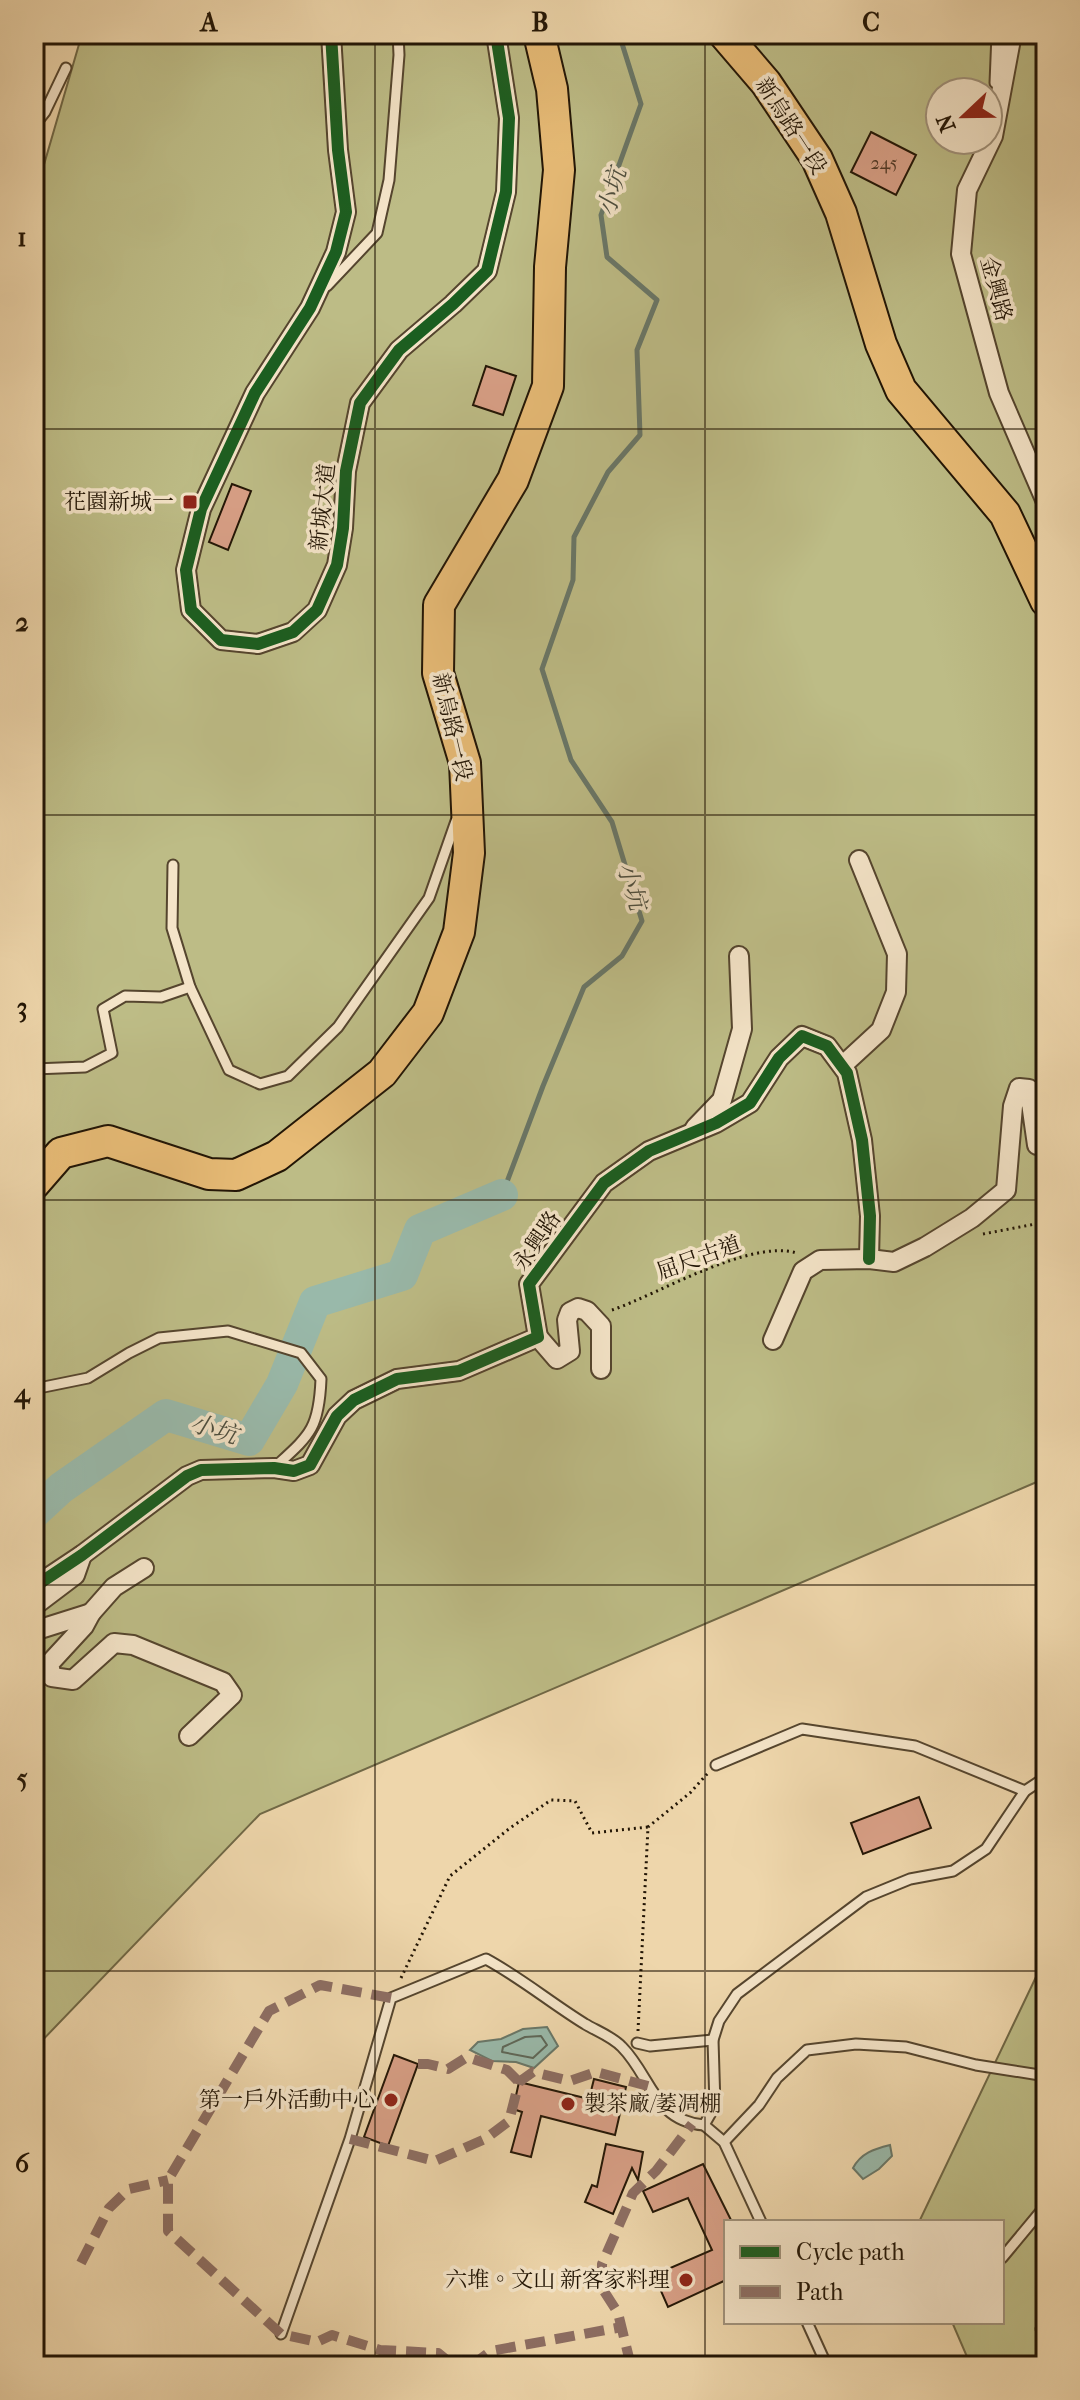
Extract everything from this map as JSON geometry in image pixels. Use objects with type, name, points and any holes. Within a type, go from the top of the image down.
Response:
[{"type":"main road","name":"新烏路一段","points":[[34,1184],[61,1153],[108,1141],[209,1174],[236,1175],[277,1156],[382,1073],[428,1013],[459,932],[469,853],[465,763],[438,673],[439,605],[513,480],[548,386],[550,267],[559,170],[552,89],[539,34]]},
{"type":"main road","name":"新烏路一段","points":[[724,34],[766,83],[817,159],[841,213],[881,344],[901,390],[1005,514],[1046,601]]},
{"type":"street","name":"新城大道","points":[[331,34],[338,150],[346,212],[336,252],[310,308],[255,393],[201,509],[186,570],[191,610],[221,640],[258,644],[293,632],[317,610],[337,565],[343,528],[346,471],[360,403],[399,350],[487,271],[506,192],[509,118],[496,34]]},
{"type":"street","points":[[1004,77],[1012,34]]},
{"type":"street","name":"金興路","points":[[983,156],[967,190],[961,254],[999,393],[1046,502]]},
{"type":"street","points":[[859,860],[897,954],[896,992],[881,1030],[843,1065],[862,1140],[870,1216],[869,1259]]},
{"type":"street","points":[[690,1132],[722,1100],[742,1029],[739,956]]},
{"type":"street","name":"永興路","points":[[538,1337],[529,1284],[604,1183],[649,1151],[716,1123],[750,1103],[779,1058],[802,1036],[827,1046],[843,1065]]},
{"type":"street","points":[[773,1340],[803,1271],[820,1260],[894,1262],[972,1218],[1006,1190],[1013,1106],[1019,1088],[1029,1089],[1037,1145]]},
{"type":"street","points":[[34,1587],[187,1476],[201,1470],[274,1468],[294,1471],[310,1465],[337,1416],[354,1400],[397,1379],[459,1371],[538,1337],[557,1359],[570,1351],[567,1320],[570,1312],[578,1308],[601,1326],[601,1369]]},
{"type":"street","points":[[34,1606],[75,1575],[82,1555]]},
{"type":"street","points":[[144,1568],[114,1587],[91,1613],[84,1626],[49,1664],[52,1677],[73,1680],[114,1643],[133,1645],[223,1682],[232,1695],[189,1736]]},
{"type":"street","points":[[34,1631],[91,1613]]},
{"type":"lane","points":[[310,308],[340,270],[377,233],[389,180],[398,34]]},
{"type":"lane","name":"金興路","points":[[995,76],[997,34]]},
{"type":"lane","points":[[34,126],[45,112],[66,68]]},
{"type":"lane","points":[[173,865],[172,928],[190,987],[229,1070],[260,1084],[288,1076],[338,1027],[429,898],[458,816],[467,801]]},
{"type":"lane","points":[[34,1069],[85,1067],[112,1053],[103,1009],[125,996],[161,997],[190,987]]},
{"type":"lane","points":[[34,1389],[88,1378],[159,1338],[228,1331],[301,1353],[321,1379],[320,1407],[309,1436],[274,1468]]},
{"type":"lane","points":[[716,1765],[802,1729],[915,1746],[1025,1791]]},
{"type":"lane","points":[[704,2125],[715,2106],[713,2040],[719,2021],[737,1994],[866,1897],[910,1879],[953,1871],[986,1849],[1025,1791],[1046,1777]]},
{"type":"lane","points":[[281,2334],[350,2139],[391,1998],[486,1959],[519,1977],[583,2023],[622,2046],[659,2104],[682,2120],[704,2125],[724,2142],[760,2220]]},
{"type":"lane","points":[[637,2043],[650,2046],[713,2040]]},
{"type":"lane","points":[[724,2142],[759,2105],[777,2078],[807,2050],[856,2044],[906,2047],[976,2065],[1046,2076]]},
{"type":"lane","points":[[1004,2256],[1046,2205]]},
{"type":"lane","points":[[808,2324],[827,2366]]},
{"type":"path","points":[[970,1237],[1046,1222]]},
{"type":"path","points":[[391,1998],[450,1876],[510,1828],[551,1800],[575,1801],[592,1833],[648,1827],[690,1793],[716,1765]]},
{"type":"path","points":[[637,2043],[648,1827]]},
{"type":"shaded area","points":[[82,34],[1046,34],[1046,1478],[260,1814],[34,2049],[34,199]]},
{"type":"shaded area","points":[[1046,1956],[1046,2366],[971,2366],[953,2324],[1004,2324],[1004,2220],[920,2220]]},
{"type":"water","points":[[547,2027],[558,2046],[534,2068],[516,2062],[492,2061],[470,2050],[478,2042],[501,2039],[523,2029]]},
{"type":"water","points":[[890,2145],[892,2156],[863,2179],[853,2168],[868,2152]]},
{"type":"building","points":[[871,132],[916,155],[896,195],[851,172]]},
{"type":"building","points":[[486,366],[516,376],[503,415],[473,405]]},
{"type":"building","points":[[232,484],[251,491],[228,550],[209,542]]},
{"type":"building","points":[[919,1797],[931,1828],[863,1854],[851,1823]]},
{"type":"building","name":"第一戶外活動中心","points":[[394,2055],[418,2064],[388,2146],[364,2137]]},
{"type":"building","name":"製茶廠/萎凋棚","points":[[594,2079],[626,2087],[615,2135],[541,2116],[531,2157],[511,2152],[522,2112],[513,2109],[519,2082],[589,2099]]},
{"type":"building","points":[[606,2144],[643,2152],[638,2180],[632,2168],[613,2214],[585,2202],[592,2185],[597,2187]]},
{"type":"building","points":[[703,2164],[731,2220],[724,2220],[724,2281],[668,2307],[654,2275],[712,2250],[688,2198],[653,2212],[643,2191]]},
{"type":"waterway","name":"小坑","points":[[502,1195],[584,987],[622,956],[642,921],[612,822],[571,760],[542,669],[573,580],[574,537],[608,472],[640,435],[637,350],[657,300],[607,257],[601,215],[641,104],[619,34]]},
{"type":"waterway","name":"小坑","points":[[34,1513],[61,1488],[166,1415],[249,1440],[282,1384],[315,1302],[402,1275],[420,1230],[502,1195]]},
{"type":"marked path","points":[[391,1998],[320,1985],[269,2011],[168,2180],[168,2231],[281,2334],[317,2342],[332,2335],[380,2350],[438,2353],[454,2366]]},
{"type":"marked path","points":[[418,2064],[448,2069],[467,2057],[507,2070],[519,2082]]},
{"type":"marked path","points":[[350,2139],[435,2161],[485,2139],[509,2121],[519,2082],[533,2072],[570,2081],[596,2072],[648,2086]]},
{"type":"marked path","points":[[631,2366],[618,2313],[602,2288],[602,2264],[633,2193],[656,2171],[692,2124]]},
{"type":"marked path","points":[[81,2263],[109,2208],[129,2189],[168,2180]]},
{"type":"marked path","points":[[471,2366],[491,2351],[622,2327]]},
{"type":"cycle path","points":[[331,34],[338,150],[346,212],[336,252],[310,308],[255,393],[201,509],[186,570],[191,610],[221,640],[258,644],[293,632],[317,610],[337,565],[343,528],[346,471],[360,403],[399,350],[487,271],[506,192],[509,118],[496,34]]},
{"type":"cycle path","points":[[34,1587],[187,1476],[201,1470],[274,1468],[294,1471],[310,1465],[337,1416],[354,1400],[397,1379],[459,1371],[538,1337],[529,1284],[604,1183],[649,1151],[716,1123],[750,1103],[779,1058],[802,1036],[827,1046],[847,1073],[862,1140],[870,1216],[869,1259]]},
{"type":"place","name":"花園新城一","points":[[190,502]]},
{"type":"place","name":"第一戶外活動中心","points":[[391,2100]]},
{"type":"place","name":"製茶廠/萎凋棚","points":[[568,2104]]},
{"type":"place","name":"六堆。文山 新客家料理","points":[[686,2280]]}]
